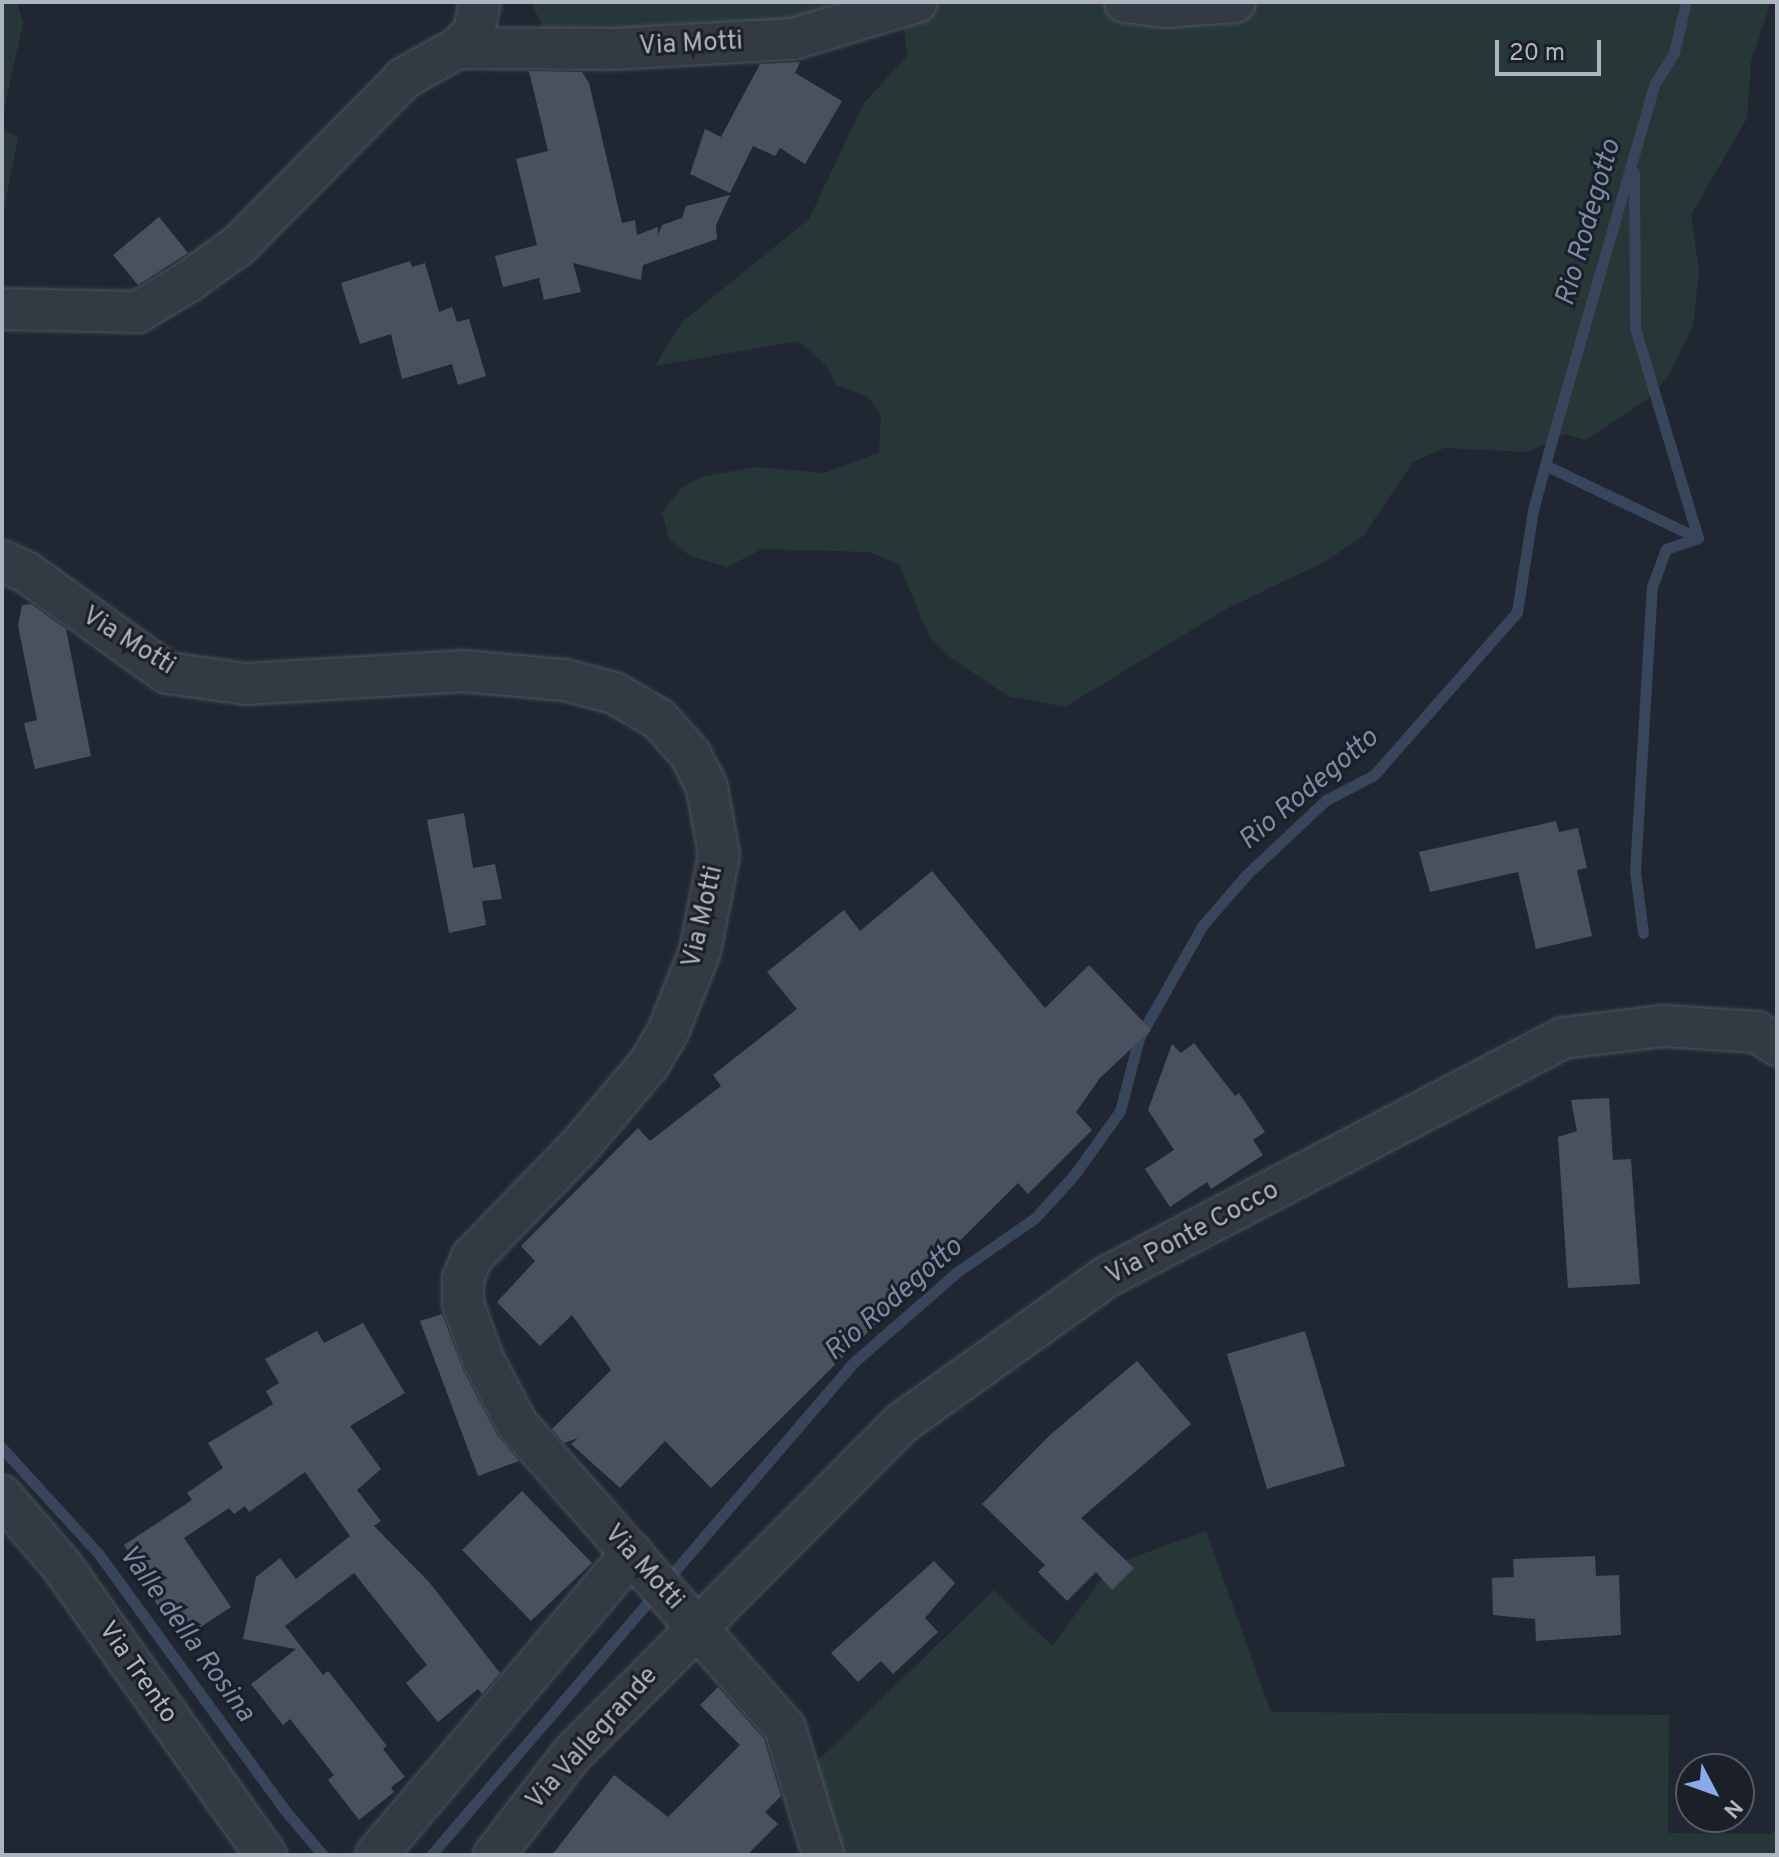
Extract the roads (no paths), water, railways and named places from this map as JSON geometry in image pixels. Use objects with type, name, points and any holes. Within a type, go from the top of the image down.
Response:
[{"type":"street","points":[[458,48],[474,32],[480,2]]},
{"type":"street","name":"Via Motti","points":[[2,309],[138,312],[239,245],[404,78],[458,48],[613,49],[793,39],[917,2]]},
{"type":"street","points":[[1125,2],[1165,7],[1235,2]]},
{"type":"street","name":"Via Motti","points":[[2,561],[26,572],[167,673],[246,684],[462,671],[565,680],[614,693],[659,719],[690,754],[707,788],[719,855],[700,951],[668,1032],[648,1065],[578,1148],[472,1257],[463,1279],[463,1304],[483,1359],[517,1424],[785,1728],[823,1855]]},
{"type":"street","name":"Via Ponte Cocco","points":[[686,1616],[903,1422],[1108,1276],[1563,1038],[1664,1026],[1757,1032],[1777,1045]]},
{"type":"street","name":"Via Trento","points":[[2,1496],[62,1566],[266,1855]]},
{"type":"street","points":[[376,1855],[638,1560]]},
{"type":"street","name":"Via Vallegrande","points":[[494,1855],[572,1754],[686,1616]]},
{"type":"waterway","name":"Rio Rodegotto","points":[[431,1855],[854,1362],[957,1272],[1035,1218],[1074,1175],[1120,1111],[1139,1038],[1202,926],[1246,875],[1326,800],[1374,775],[1517,612],[1533,510],[1556,425],[1655,83],[1674,52],[1686,2]]},
{"type":"waterway","points":[[1634,172],[1635,328],[1698,538]]},
{"type":"waterway","points":[[1547,466],[1698,538]]},
{"type":"waterway","points":[[1643,933],[1635,871],[1652,587],[1666,549],[1698,538]]},
{"type":"waterway","name":"Valle della Rosina","points":[[2,1448],[98,1553],[283,1808],[323,1855]]}]
